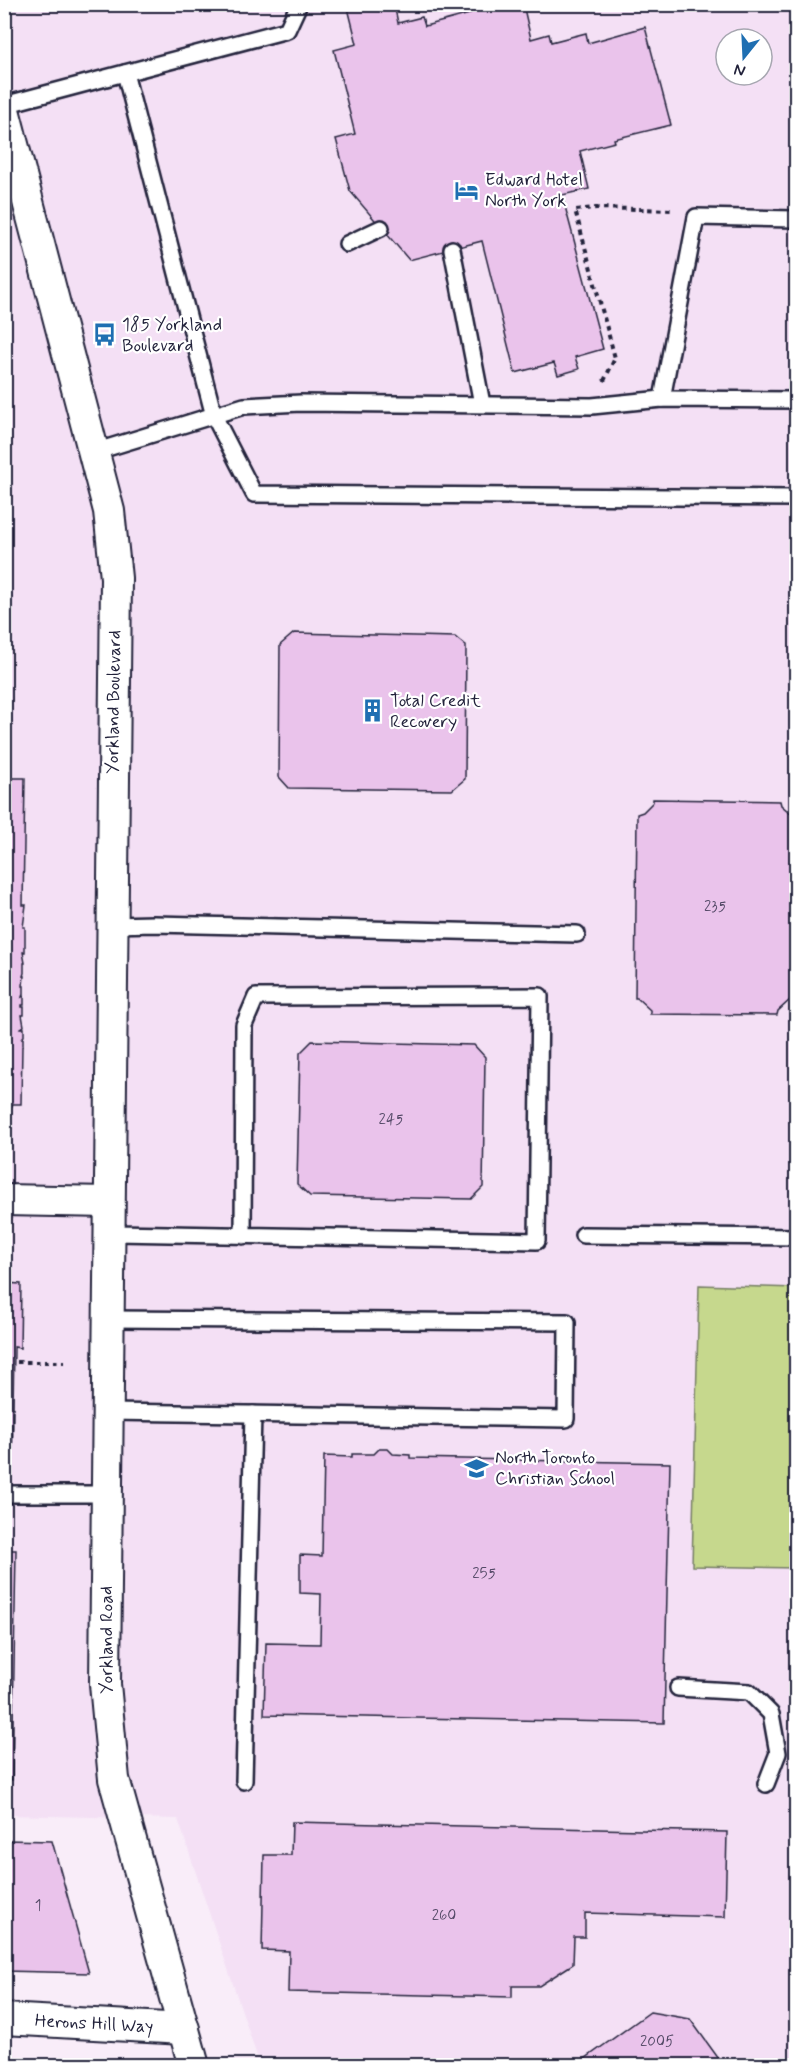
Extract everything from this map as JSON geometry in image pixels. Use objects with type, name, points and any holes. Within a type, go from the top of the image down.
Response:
[{"type":"street","name":"Yorkland Boulevard","points":[[4,110],[109,510],[116,578],[109,1202]]},
{"type":"street","points":[[4,1200],[109,1202]]},
{"type":"street","name":"Yorkland Road","points":[[109,1202],[105,1684],[114,1779],[194,2066]]},
{"type":"street","name":"Herons Hill Way","points":[[4,2019],[184,2029]]},
{"type":"lane","points":[[4,105],[287,30],[299,4]]},
{"type":"lane","points":[[125,73],[214,416],[254,494],[796,498]]},
{"type":"lane","points":[[662,399],[696,216],[796,219]]},
{"type":"lane","points":[[347,243],[381,228]]},
{"type":"lane","points":[[452,249],[482,404]]},
{"type":"lane","points":[[94,452],[244,406],[301,403],[592,406],[662,399],[796,400]]},
{"type":"lane","points":[[112,925],[147,923],[577,934]]},
{"type":"lane","points":[[109,1233],[243,1236],[537,1241],[540,996],[256,997],[244,1025],[243,1236]]},
{"type":"lane","points":[[584,1235],[796,1237]]},
{"type":"lane","points":[[108,1319],[567,1322],[566,1419],[108,1412]]},
{"type":"lane","points":[[244,1781],[253,1414]]},
{"type":"lane","points":[[4,1494],[107,1494]]},
{"type":"lane","points":[[678,1688],[749,1692],[771,1714],[777,1753],[766,1784]]},
{"type":"path","points":[[592,406],[615,358],[575,210],[596,208],[690,210],[696,216]]},
{"type":"path","points":[[17,1362],[65,1362]]},
{"type":"shaded area","points":[[5,5],[786,5],[796,11],[796,2065],[260,2065],[178,1819],[5,1815]]},
{"type":"green space","points":[[699,1285],[796,1288],[796,1568],[692,1566]]},
{"type":"building","name":"Edward Hotel North York","points":[[347,4],[394,4],[398,23],[422,17],[425,26],[470,14],[471,4],[523,4],[531,39],[549,34],[551,42],[586,33],[588,43],[645,27],[671,125],[614,139],[615,142],[580,151],[589,189],[562,195],[603,349],[575,357],[579,369],[558,375],[554,363],[515,373],[482,241],[409,260],[350,191],[336,139],[355,134],[334,50],[357,44]]},
{"type":"building","name":"Total Credit Recovery","points":[[294,633],[455,637],[466,646],[465,779],[452,790],[289,788],[279,777],[280,645]]},
{"type":"building","points":[[4,778],[25,778],[23,905],[26,905],[23,927],[25,927],[24,994],[22,997],[24,996],[22,1007],[24,1007],[24,1015],[22,1015],[24,1026],[21,1028],[24,1028],[24,1036],[22,1038],[21,1104],[12,1106],[4,1106]]},
{"type":"building","points":[[653,799],[780,801],[781,805],[795,817],[793,1000],[778,1011],[777,1015],[650,1014],[650,1010],[635,998],[637,814],[643,812],[653,802]]},
{"type":"building","points":[[312,1041],[474,1045],[485,1057],[483,1187],[471,1199],[310,1196],[297,1184],[300,1053]]},
{"type":"building","points":[[4,1283],[21,1284],[20,1348],[14,1347],[12,1467],[4,1467]]},
{"type":"building","points":[[379,1449],[388,1449],[393,1454],[410,1455],[410,1458],[670,1463],[664,1723],[264,1715],[266,1643],[320,1644],[321,1594],[300,1593],[300,1555],[322,1556],[324,1456],[352,1457],[352,1454],[374,1454]]},
{"type":"building","points":[[4,1550],[16,1550],[12,1780],[4,1779]]},
{"type":"building","points":[[292,1822],[727,1832],[725,1917],[585,1913],[585,1937],[574,1937],[573,1964],[539,1986],[512,1986],[512,1997],[288,1992],[289,1951],[262,1950],[264,1855],[291,1855]]},
{"type":"building","points":[[4,1840],[52,1841],[89,1973],[4,1971]]},
{"type":"building","points":[[650,2012],[690,2019],[724,2066],[575,2066]]},
{"type":"place","name":"Edward Hotel North York","points":[[467,190]]},
{"type":"place","name":"185 Yorkland Boulevard","points":[[104,335]]},
{"type":"place","name":"Total Credit Recovery","points":[[372,711]]},
{"type":"place","name":"North Toronto Christian School","points":[[477,1468]]}]
